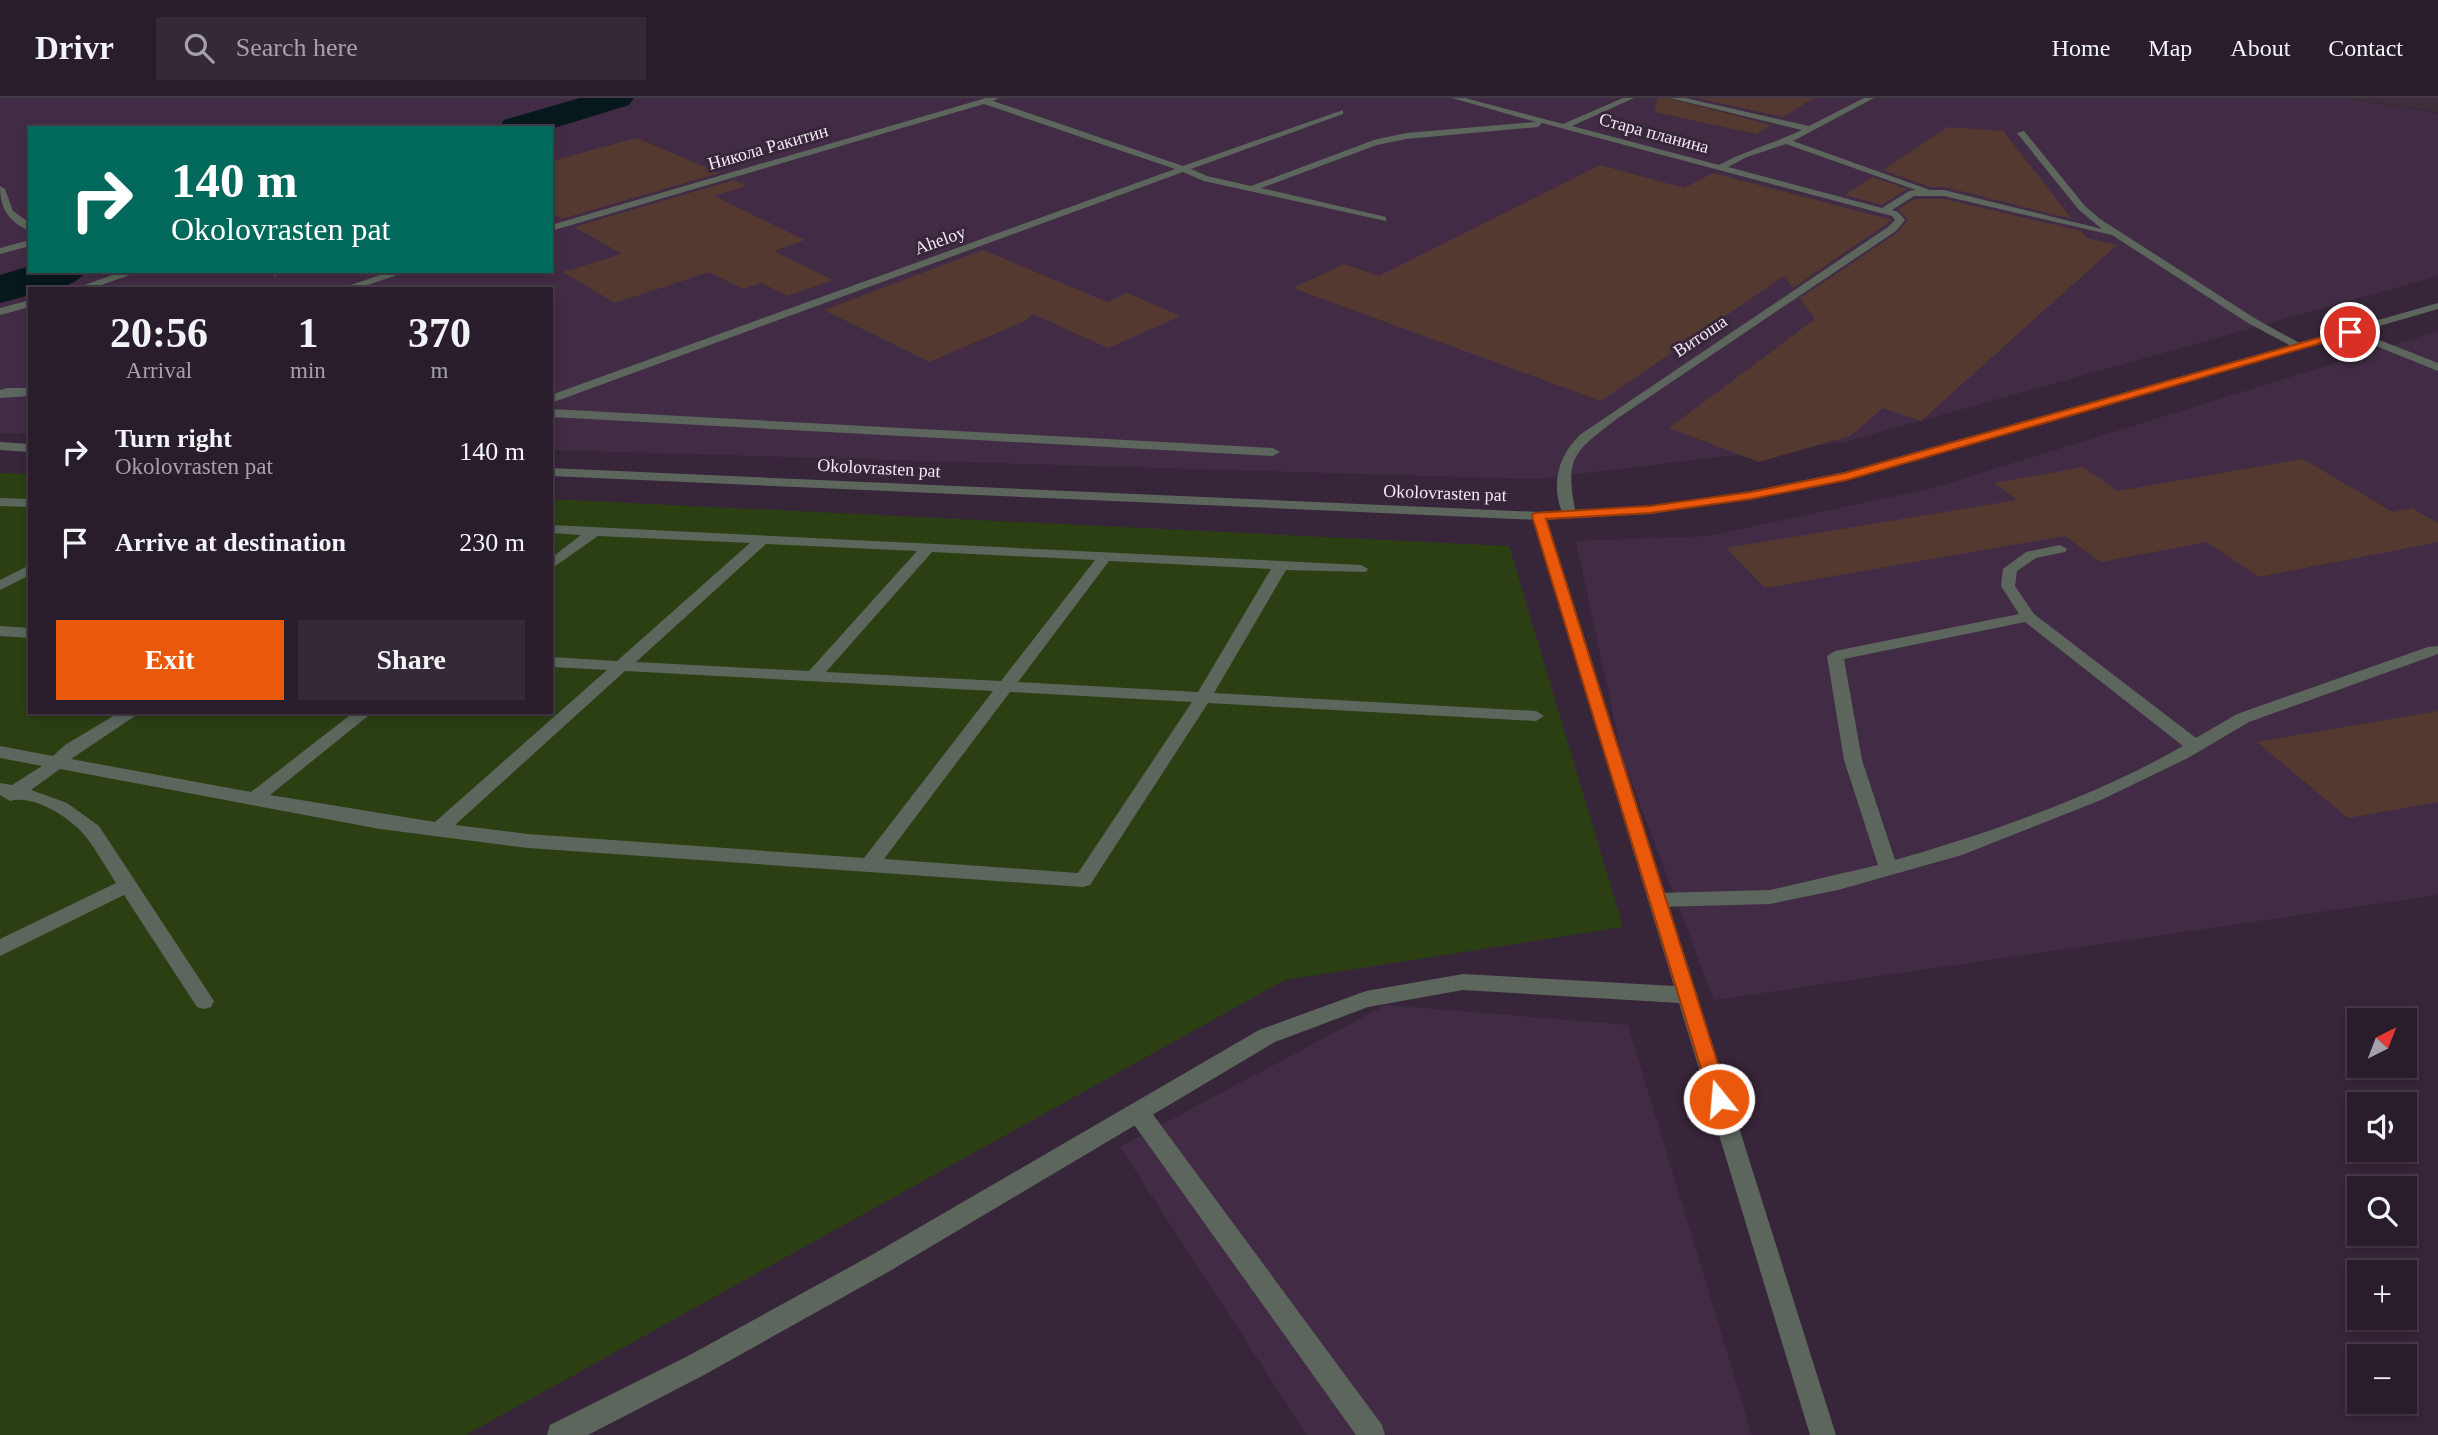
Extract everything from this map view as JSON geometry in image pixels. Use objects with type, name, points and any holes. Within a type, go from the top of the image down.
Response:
[{"type":"street","name":"Никола Ракитин","points":[[553,227],[995,98]]},
{"type":"street","name":"Стара планина","points":[[1455,98],[1889,213]]},
{"type":"street","points":[[1564,126],[1630,98]]},
{"type":"street","points":[[1674,98],[1810,129]]},
{"type":"street","name":"Стара планина","points":[[1722,167],[1744,155],[1786,141],[1870,98]]},
{"type":"street","points":[[984,101],[1164,161],[1180,169],[1251,189],[1384,219]]},
{"type":"street","name":"Aheloy","points":[[553,398],[1340,111]]},
{"type":"street","points":[[1251,189],[1374,143],[1406,136],[1552,123]]},
{"type":"street","points":[[2021,133],[2082,208],[2117,235],[2252,321],[2300,346]]},
{"type":"street","points":[[1786,141],[1817,150],[1868,173],[1927,191],[2117,235]]},
{"type":"street","points":[[0,190],[9,212],[28,226]]},
{"type":"street","points":[[1889,213],[1912,193],[1927,191]]},
{"type":"street","name":"Витоша","points":[[1569,514],[1563,486],[1563,462],[1576,444],[1614,415],[1892,229],[1900,220],[1889,213]]},
{"type":"street","points":[[0,251],[28,244]]},
{"type":"street","points":[[84,287],[130,273]]},
{"type":"street","points":[[351,287],[397,273]]},
{"type":"street","points":[[0,312],[28,304]]},
{"type":"street","name":"Okolovrasten pat","points":[[553,472],[1539,516],[1650,510],[1751,495],[1847,476],[2438,306]]},
{"type":"street","points":[[2350,332],[2438,367]]},
{"type":"street","points":[[0,394],[28,392]]},
{"type":"street","points":[[553,413],[1273,452]]},
{"type":"street","points":[[0,446],[28,448]]},
{"type":"street","points":[[0,502],[28,503]]},
{"type":"street","points":[[1539,516],[1823,1435]]},
{"type":"street","points":[[553,528],[1361,569]]},
{"type":"street","points":[[553,563],[595,531]]},
{"type":"street","points":[[438,830],[763,539]]},
{"type":"street","points":[[814,676],[928,548]]},
{"type":"street","points":[[2060,549],[2031,555],[2010,569],[2008,586],[2028,617],[2195,746]]},
{"type":"street","points":[[870,864],[1105,556]]},
{"type":"street","points":[[0,752],[380,822],[528,841],[1083,880],[1203,698],[1282,565]]},
{"type":"street","points":[[0,586],[28,570]]},
{"type":"street","points":[[1889,869],[1853,760],[1835,656],[2028,617]]},
{"type":"street","points":[[0,631],[28,633]]},
{"type":"street","points":[[1658,900],[1770,897],[1838,883],[1955,850],[2095,796],[2195,746],[2243,718],[2434,650]]},
{"type":"street","points":[[553,662],[1536,716]]},
{"type":"street","points":[[5,793],[130,714]]},
{"type":"street","points":[[254,799],[362,714]]},
{"type":"street","points":[[5,793],[39,797],[73,813],[92,831],[204,1001]]},
{"type":"street","points":[[0,948],[128,885]]},
{"type":"street","points":[[560,1435],[695,1366],[878,1264],[1267,1036],[1366,999],[1463,982],[1687,995]]},
{"type":"street","points":[[1138,1112],[1372,1435]]},
{"type":"shaded area","points":[[0,98],[2340,98],[2438,113],[2438,276],[1845,442],[1535,479],[553,450],[553,287],[28,287],[28,434],[0,433]]},
{"type":"shaded area","points":[[2340,98],[2438,98],[2438,112]]},
{"type":"shaded area","points":[[2438,331],[2438,895],[1714,1000],[1623,760],[1576,541],[1708,536],[1933,488]]},
{"type":"shaded area","points":[[1386,1005],[1628,1025],[1752,1435],[1307,1435],[1120,1147]]},
{"type":"green space","points":[[0,473],[28,474],[28,714],[553,714],[553,499],[1509,546],[1623,927],[1285,980],[466,1435],[0,1435]]},
{"type":"building","points":[[1657,98],[1667,98],[1771,125],[1756,134],[1655,112]]},
{"type":"building","points":[[1697,98],[1814,98],[1783,117]]},
{"type":"building","points":[[1948,127],[2003,131],[2072,219],[1945,187],[1930,187],[1883,170]]},
{"type":"building","points":[[637,138],[719,173],[561,219],[553,215],[553,160]]},
{"type":"building","points":[[1600,165],[1684,188],[1713,173],[1892,220],[1793,288],[1784,276],[1601,401],[1293,288],[1344,264],[1379,276]]},
{"type":"building","points":[[1872,177],[1907,189],[1882,205],[1845,195]]},
{"type":"building","points":[[734,180],[747,186],[714,196],[805,240],[774,251],[833,280],[787,296],[762,283],[743,289],[709,272],[615,303],[563,272],[622,254],[574,227]]},
{"type":"building","points":[[1915,199],[1944,199],[2081,231],[2087,238],[2117,245],[1921,421],[1883,408],[1850,436],[1759,462],[1669,428],[1815,319],[1800,298],[1897,233],[1908,220],[1898,209]]},
{"type":"building","points":[[983,250],[1107,302],[1127,293],[1181,316],[1108,348],[1033,314],[1025,321],[929,362],[824,310]]},
{"type":"building","points":[[2303,459],[2393,512],[2412,508],[2438,523],[2438,542],[2259,577],[2207,542],[2101,562],[2065,536],[1765,588],[1726,548],[2017,500],[1994,483],[2083,467],[2118,491]]},
{"type":"building","points":[[2438,711],[2438,802],[2348,818],[2257,742]]},
{"type":"waterway","points":[[524,126],[617,98]]},
{"type":"waterway","points":[[0,289],[57,273]]},
{"type":"route","points":[[1719,1099],[1539,516],[1650,510],[1751,495],[1847,476],[2350,332]]}]
